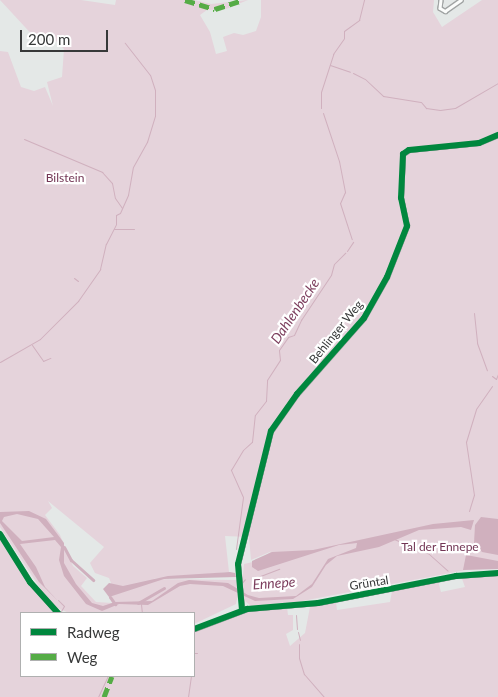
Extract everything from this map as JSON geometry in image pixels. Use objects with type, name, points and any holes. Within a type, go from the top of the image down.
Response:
[{"type":"street","points":[[441,0],[440,8],[445,12],[461,0]]},
{"type":"street","name":"Behlinger Weg","points":[[242,610],[238,564],[265,449],[274,424],[364,318],[402,243],[406,226],[401,198],[403,154],[409,150],[479,143],[498,135]]},
{"type":"street","points":[[0,534],[30,582],[57,612]]},
{"type":"street","name":"Grüntal","points":[[195,629],[242,610],[318,603],[456,576],[498,573]]},
{"type":"green space","points":[[0,0],[81,0],[115,5],[116,0],[194,0],[211,4],[248,0],[226,9],[207,10],[200,15],[210,32],[216,54],[227,51],[223,37],[234,33],[243,35],[256,31],[261,17],[261,0],[434,0],[433,12],[442,27],[482,0],[498,0],[498,133],[479,142],[443,147],[476,145],[498,136],[498,568],[466,570],[297,602],[251,606],[238,595],[236,604],[195,624],[195,612],[67,612],[55,607],[46,597],[0,527],[0,51],[8,52],[21,87],[34,91],[45,87],[53,106],[47,82],[62,77],[64,49],[48,33],[37,40]],"holes":[[[48,501],[104,547],[90,563],[95,573],[109,578],[111,583],[107,591],[112,603],[96,602],[81,586],[87,578],[73,566],[60,535],[45,515],[52,508]],[[225,536],[249,537],[251,560],[272,551],[257,561],[244,564],[243,574],[236,580],[153,579],[229,572]]]},
{"type":"green space","points":[[0,537],[29,583],[56,612],[20,612],[20,677],[195,677],[195,630],[243,612],[287,607],[288,615],[293,615],[293,630],[286,634],[290,646],[305,633],[310,607],[336,602],[337,610],[390,602],[392,591],[438,581],[441,592],[465,587],[461,576],[498,573],[498,697],[0,697]]},
{"type":"shaded area","points":[[29,511],[46,519],[64,543],[64,563],[76,584],[92,603],[103,606],[115,602],[152,601],[178,583],[189,580],[228,583],[248,595],[259,598],[296,596],[312,584],[328,559],[356,548],[357,543],[339,545],[258,571],[252,567],[252,561],[272,552],[313,550],[433,524],[474,520],[471,530],[461,527],[419,530],[379,547],[337,556],[326,565],[312,587],[293,599],[255,601],[223,586],[190,584],[180,586],[148,605],[119,604],[102,611],[86,604],[64,576],[59,560],[61,547],[55,540],[20,544],[36,567],[45,587],[58,601],[39,582],[0,523],[0,512]],"holes":[[[17,514],[38,519],[54,537],[22,541],[2,521],[4,517]]]},
{"type":"shaded area","points":[[481,517],[498,519],[498,555],[482,552],[474,543],[475,525]]},
{"type":"shaded area","points":[[466,555],[498,561],[498,569],[463,570]]},
{"type":"shaded area","points":[[235,573],[236,577],[164,579],[109,597],[103,589],[109,583],[123,586],[168,576]]},
{"type":"waterway","name":"Dahlenbecke","points":[[321,108],[321,92],[333,54],[344,38],[344,31],[359,20],[364,0]]},
{"type":"waterway","points":[[0,362],[40,339],[78,301],[100,269],[106,244],[116,224],[116,215],[120,213],[128,195],[133,167],[147,142],[155,116],[155,90],[150,75],[125,43]]},
{"type":"waterway","points":[[330,65],[350,72]]},
{"type":"waterway","points":[[353,73],[365,79],[383,96],[421,102],[426,108],[440,110],[455,108],[498,83]]},
{"type":"waterway","name":"Dahlenbecke","points":[[323,113],[339,161],[345,192],[340,203],[352,239]]},
{"type":"waterway","points":[[24,139],[102,172],[112,183],[115,198],[122,208]]},
{"type":"waterway","points":[[114,229],[134,229]]},
{"type":"waterway","name":"Dahlenbecke","points":[[347,251],[353,242]]},
{"type":"waterway","name":"Dahlenbecke","points":[[236,549],[243,497],[231,470],[243,450],[252,442],[255,415],[266,401],[267,380],[280,360],[279,350],[288,337],[294,335],[301,320],[331,275],[334,264],[345,253]]},
{"type":"waterway","points":[[74,278],[78,281]]},
{"type":"waterway","points":[[474,313],[477,343],[487,370]]},
{"type":"waterway","points":[[32,345],[43,361],[50,358]]},
{"type":"waterway","points":[[492,376],[496,379],[498,374]]},
{"type":"waterway","points":[[469,511],[474,495],[466,442],[476,409],[492,386]]},
{"type":"waterway","points":[[394,539],[429,554],[448,571]]},
{"type":"waterway","points":[[64,547],[71,560],[93,580]]},
{"type":"waterway","points":[[418,548],[433,551]]},
{"type":"waterway","name":"Ennepe","points":[[255,578],[279,569]]},
{"type":"waterway","points":[[242,590],[241,584],[245,579]]},
{"type":"waterway","points":[[138,603],[164,588]]},
{"type":"waterway","points":[[110,597],[115,604]]},
{"type":"waterway","points":[[58,600],[64,606],[61,611]]},
{"type":"waterway","points":[[141,604],[142,612]]},
{"type":"waterway","points":[[296,615],[297,629]]},
{"type":"waterway","points":[[298,632],[300,640]]},
{"type":"waterway","points":[[299,644],[299,658],[304,674],[324,697]]},
{"type":"waterway","points":[[98,697],[108,677]]},
{"type":"waterway","points":[[188,697],[191,677]]},
{"type":"marked path","points":[[185,0],[215,9],[242,0]]},
{"type":"marked path","points":[[104,697],[112,677]]},
{"type":"cycle path","points":[[242,610],[238,564],[271,431],[297,394],[364,318],[387,277],[407,226],[401,198],[403,154],[409,150],[479,143],[498,135]]},
{"type":"cycle path","points":[[0,534],[30,582],[57,612]]},
{"type":"cycle path","points":[[195,629],[247,609],[318,603],[456,576],[498,573]]},
{"type":"park label","name":"Bilstein","points":[[65,178]]},
{"type":"park label","name":"Tal der Ennepe","points":[[440,547]]}]
